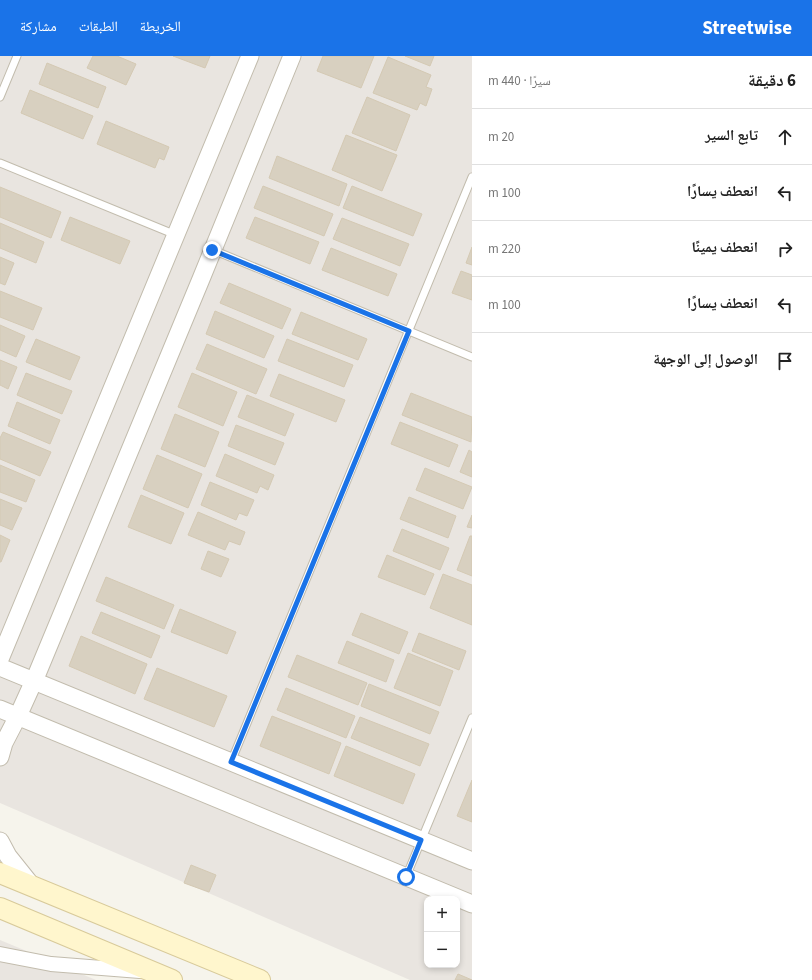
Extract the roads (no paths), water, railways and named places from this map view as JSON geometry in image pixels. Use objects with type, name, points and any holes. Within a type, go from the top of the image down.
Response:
[{"type":"main road","points":[[0,873],[260,980]]},
{"type":"main road","points":[[0,908],[164,976]]},
{"type":"street","points":[[0,659],[250,56]]},
{"type":"street","points":[[0,757],[4,743],[34,681],[292,56]]},
{"type":"street","points":[[0,667],[472,861]]},
{"type":"street","points":[[0,709],[472,904]]},
{"type":"street","points":[[0,841],[8,856],[32,886]]},
{"type":"street","points":[[0,954],[51,964],[164,976]]},
{"type":"lane","points":[[0,97],[17,56]]},
{"type":"lane","points":[[0,163],[176,235]]},
{"type":"lane","points":[[231,762],[472,177]]},
{"type":"lane","points":[[212,250],[472,357]]},
{"type":"lane","points":[[406,877],[472,718]]}]
